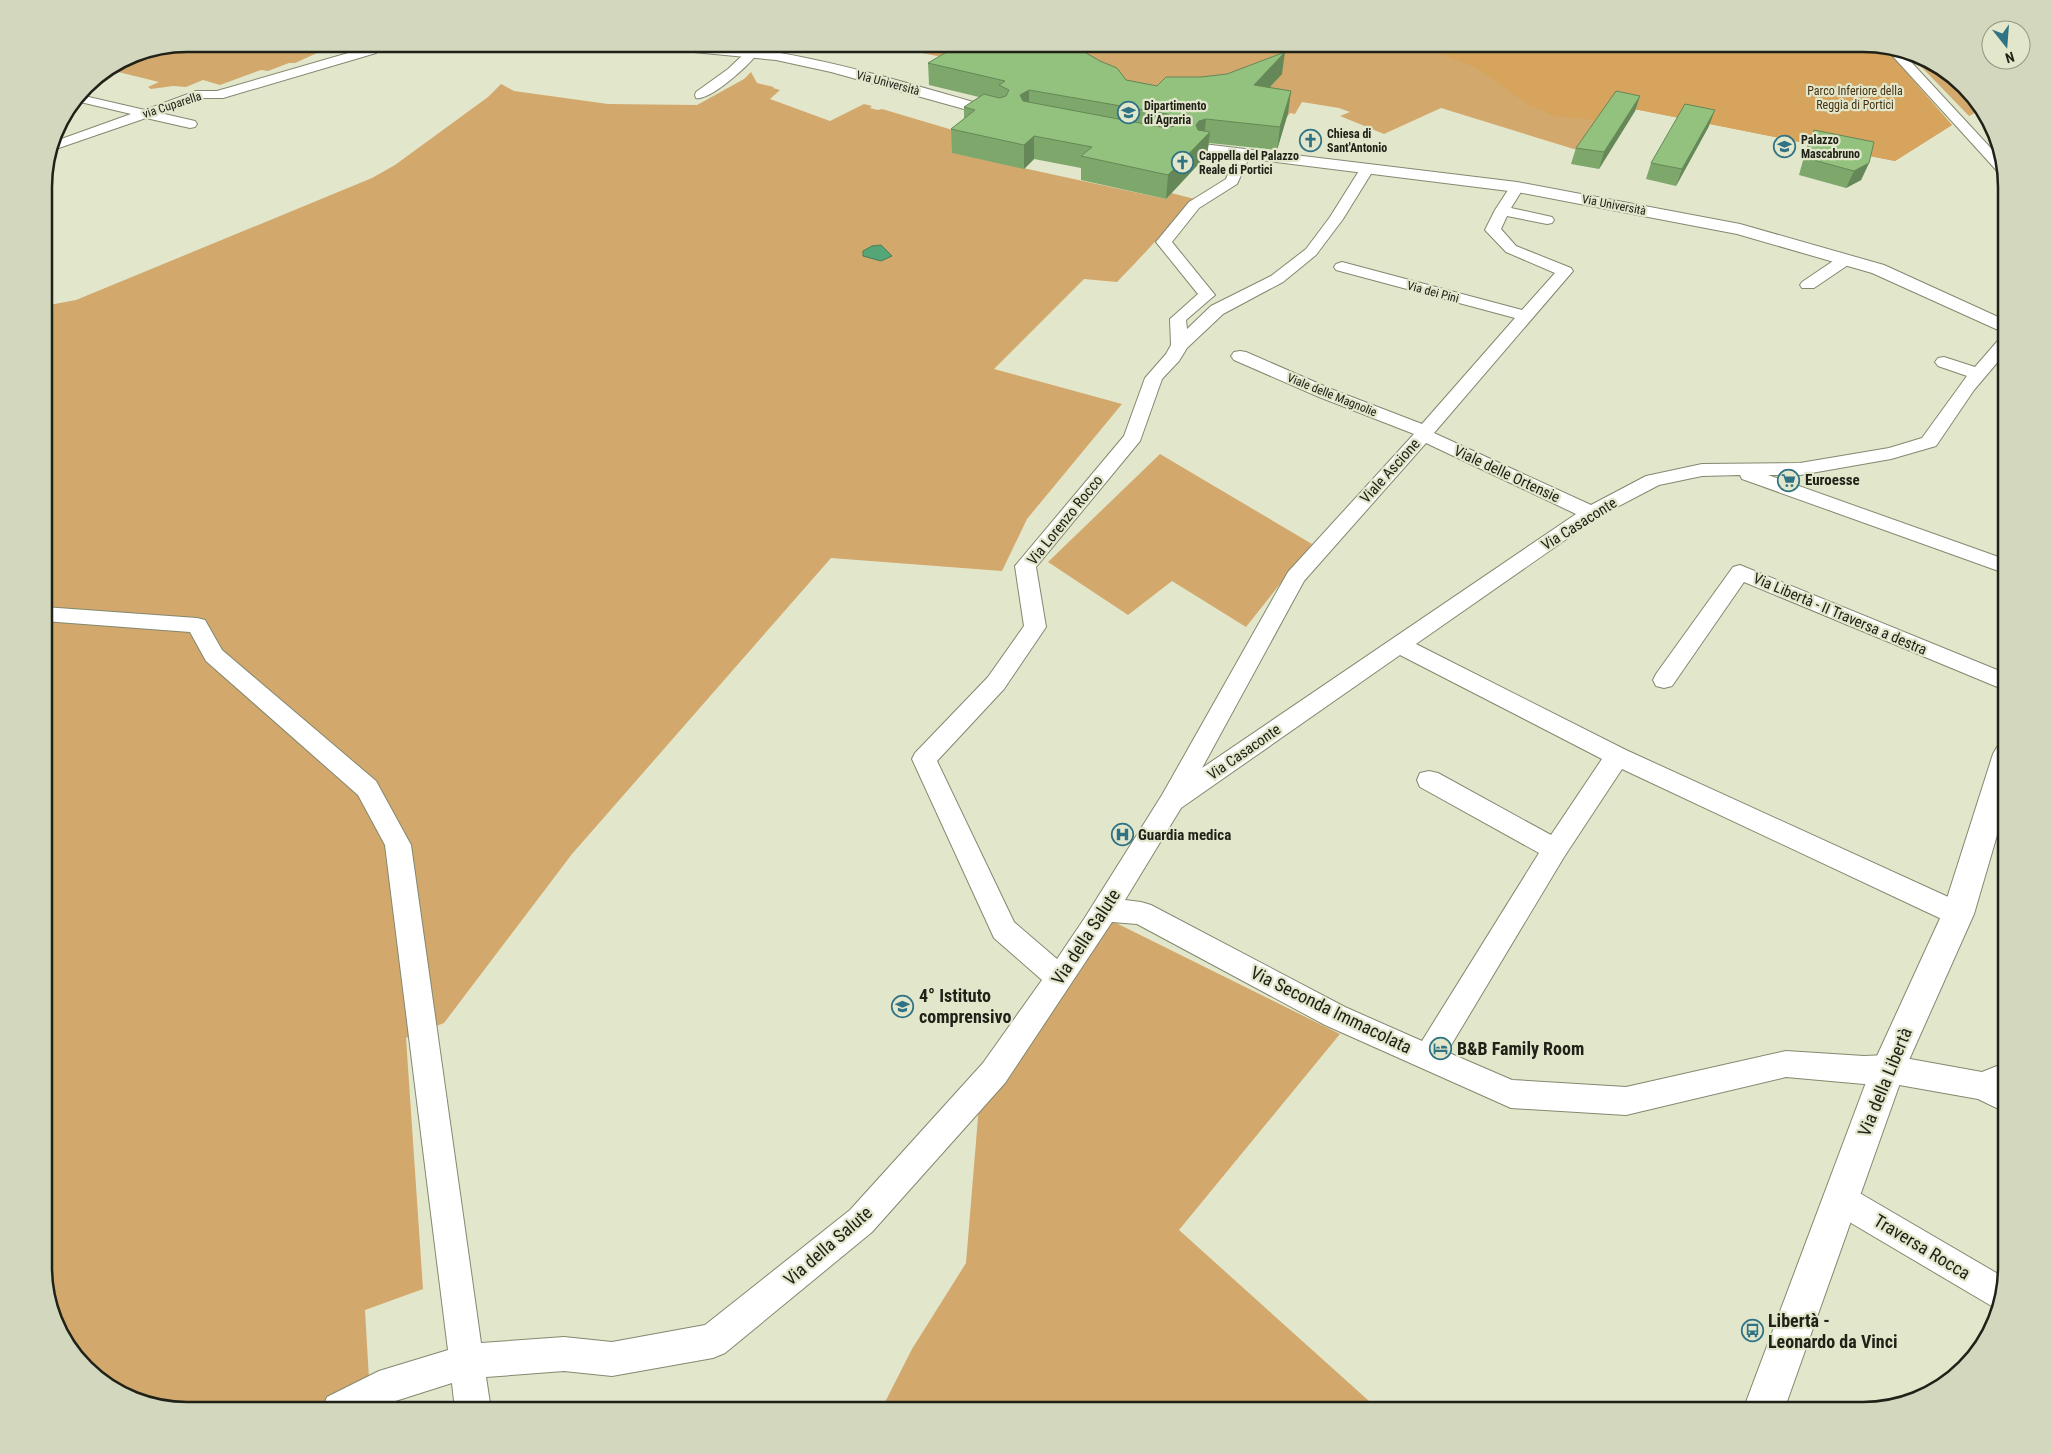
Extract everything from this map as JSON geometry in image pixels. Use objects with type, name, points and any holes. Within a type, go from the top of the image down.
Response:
[{"type":"main road","name":"Via Università","points":[[729,53],[776,56],[833,68],[1000,114]]},
{"type":"main road","points":[[776,56],[780,53]]},
{"type":"main road","name":"Via Università","points":[[1203,149],[1517,187],[1740,229],[1878,269],[1998,324]]},
{"type":"main road","name":"Via della Libertà","points":[[1766,1402],[1888,1069],[1958,914],[1998,783]]},
{"type":"street","name":"via Cuparella","points":[[60,144],[201,94],[218,95],[362,53]]},
{"type":"street","points":[[701,95],[732,72],[750,55]]},
{"type":"street","points":[[1903,59],[1996,161]]},
{"type":"street","points":[[85,100],[190,124]]},
{"type":"street","points":[[1180,346],[1178,319],[1207,295],[1164,242],[1194,205],[1232,180],[1244,153]]},
{"type":"street","points":[[1180,346],[1217,310],[1277,279],[1311,252],[1336,219],[1367,169]]},
{"type":"street","name":"Viale Ascione","points":[[1171,802],[1295,577],[1502,345],[1524,316],[1565,271],[1511,248],[1493,230],[1502,210],[1517,187]]},
{"type":"street","points":[[1502,210],[1547,220]]},
{"type":"street","points":[[1808,285],[1845,260]]},
{"type":"street","name":"Via dei Pini","points":[[1342,268],[1524,316]]},
{"type":"street","name":"Via Lorenzo Rocco","points":[[1059,978],[1004,930],[924,759],[996,683],[1035,627],[1025,566],[1133,437],[1154,378],[1173,357],[1180,346]]},
{"type":"street","name":"Via Casaconte","points":[[1171,802],[1591,513],[1653,480],[1702,470],[1800,469],[1891,453],[1929,442],[1968,386],[1998,352]]},
{"type":"street","name":"Viale delle Magnolie","points":[[1240,356],[1424,433]]},
{"type":"street","points":[[1944,362],[1978,374]]},
{"type":"street","name":"Viale delle Ortensie","points":[[1424,433],[1591,513]]},
{"type":"street","points":[[1733,469],[1998,564]]},
{"type":"street","name":"Via Libertà - II Traversa a destra","points":[[1664,680],[1740,572],[1998,679]]},
{"type":"street","points":[[53,615],[197,625],[214,655],[367,788],[398,845],[472,1402]]},
{"type":"street","points":[[1399,645],[1617,756],[1958,914]]},
{"type":"street","points":[[1428,1057],[1554,850],[1617,756]]},
{"type":"street","points":[[1429,780],[1554,850]]},
{"type":"street","name":"Via della Salute","points":[[355,1402],[379,1389],[468,1361],[564,1354],[612,1359],[713,1341],[861,1221],[994,1073],[1104,910],[1171,802]]},
{"type":"street","name":"Via Seconda Immacolata","points":[[1104,910],[1141,913],[1335,1016],[1510,1094],[1626,1101],[1786,1064],[1864,1070],[1888,1069],[1998,1087]]},
{"type":"street","name":"Traversa Rocca","points":[[1840,1199],[1996,1291]]},
{"type":"green space","points":[[1433,52],[1864,52],[1890,55],[1952,125],[1895,161],[1609,104],[1598,120],[1554,116],[1527,104],[1478,69],[1445,55]]},
{"type":"green space","name":"Parco Inferiore della Reggia di Portici","points":[[1864,52],[1891,55],[1952,125],[1895,161],[1609,104],[1577,150],[1441,108],[1384,134],[1340,116],[1350,112],[1339,108],[1302,102],[1295,114],[1290,113],[1287,117],[1214,109],[919,53]]},
{"type":"green space","points":[[179,53],[317,53],[295,63],[289,63],[268,71],[261,70],[220,85],[203,80],[186,87],[173,86],[151,89],[148,87],[159,82],[118,72],[152,57]]},
{"type":"green space","points":[[1919,65],[1946,80],[1959,92],[1976,113],[1969,116]]},
{"type":"green space","points":[[751,72],[757,83],[780,90],[770,99],[830,121],[864,104],[872,106],[870,108],[882,109],[956,131],[953,153],[1166,199],[1171,193],[1195,199],[1117,282],[1084,279],[994,369],[1122,404],[1027,519],[1002,571],[831,558],[572,854],[444,1023],[406,1038],[423,1289],[365,1310],[369,1379],[327,1402],[187,1402],[161,1399],[128,1388],[105,1374],[80,1349],[66,1326],[57,1302],[53,1275],[53,304],[76,300],[372,178],[395,165],[488,97],[501,84],[514,91],[608,104],[697,105],[744,79]]},
{"type":"green space","points":[[1160,454],[1312,544],[1246,627],[1172,581],[1128,615],[1048,562]]},
{"type":"green space","points":[[1110,920],[1340,1034],[1179,1230],[1370,1402],[885,1402],[912,1349],[966,1263],[979,1105]]},
{"type":"shaded area","points":[[881,245],[892,256],[881,261],[863,256],[863,251],[872,246]]},
{"type":"building","points":[[1085,52],[1117,68],[1126,80],[1157,86],[1166,77],[1201,77],[1227,74],[1285,52],[1254,85],[1291,91],[1280,127],[1206,119],[1199,121],[1196,125],[1198,130],[1210,132],[1168,175],[1081,156],[1092,147],[1034,136],[1024,145],[951,129],[975,110],[964,107],[984,94],[999,98],[1006,96],[1009,90],[999,85],[1005,81],[928,63],[946,53]],"holes":[[[1029,90],[1167,114],[1174,117],[1176,122],[1174,126],[1166,128],[1023,101],[1020,95]]]},
{"type":"building","points":[[1616,91],[1640,96],[1604,152],[1576,148]]},
{"type":"building","points":[[1685,104],[1715,110],[1682,169],[1651,163]]},
{"type":"building","points":[[1814,130],[1874,142],[1869,163],[1854,171],[1806,158]]},
{"type":"place","name":"Dipartimento di Agraria","points":[[1128,113]]},
{"type":"place","name":"Chiesa di Sant'Antonio","points":[[1311,141]]},
{"type":"place","name":"Palazzo Mascabruno","points":[[1785,147]]},
{"type":"place","name":"Cappella del Palazzo Reale di Portici","points":[[1183,163]]},
{"type":"place","name":"Euroesse","points":[[1789,480]]},
{"type":"place","name":"Guardia medica","points":[[1122,835]]},
{"type":"place","name":"4° Istituto comprensivo","points":[[903,1006]]},
{"type":"place","name":"B&B Family Room","points":[[1441,1049]]},
{"type":"place","name":"Libertà - Leonardo da Vinci","points":[[1752,1331]]}]
